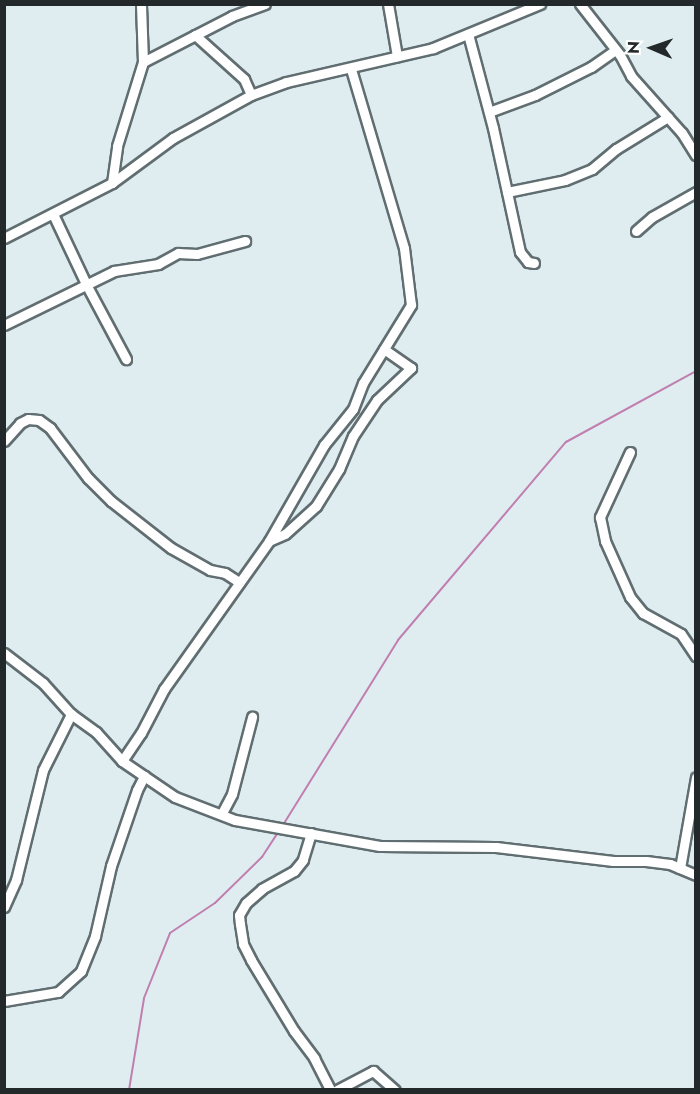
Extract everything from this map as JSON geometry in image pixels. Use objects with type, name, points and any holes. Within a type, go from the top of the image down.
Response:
[{"type":"street","points":[[112,183],[117,146],[143,62],[141,4]]},
{"type":"street","points":[[143,62],[232,16],[265,4]]},
{"type":"street","points":[[388,4],[397,56]]},
{"type":"street","points":[[4,238],[112,183],[173,138],[251,95],[286,82],[351,69],[433,48],[540,4]]},
{"type":"street","points":[[580,4],[615,50],[631,76],[668,117],[696,155]]},
{"type":"street","points":[[468,34],[489,112],[520,252],[528,262],[534,263]]},
{"type":"street","points":[[195,35],[244,79],[251,95]]},
{"type":"street","points":[[489,112],[535,96],[591,67],[615,50]]},
{"type":"street","points":[[122,761],[141,733],[164,688],[269,541],[324,446],[353,409],[363,383],[411,304],[406,257],[372,134],[355,89],[351,69]]},
{"type":"street","points":[[507,192],[566,180],[592,169],[616,149],[668,117]]},
{"type":"street","points":[[636,231],[652,217],[696,192]]},
{"type":"street","points":[[53,214],[87,286],[126,359]]},
{"type":"street","points":[[4,325],[114,272],[159,264],[178,253],[197,254],[245,241]]},
{"type":"street","points":[[269,541],[285,534],[316,506],[339,469],[353,436],[377,400],[411,368],[384,349]]},
{"type":"street","points":[[4,441],[20,423],[28,419],[39,420],[50,428],[88,478],[111,501],[171,548],[210,570],[225,573],[239,582]]},
{"type":"street","points":[[630,452],[600,517],[605,541],[630,597],[643,613],[681,634],[696,656]]},
{"type":"street","points":[[4,653],[43,683],[71,714],[96,732],[122,761],[175,797],[251,824],[380,846],[496,847],[613,861],[646,861],[680,868],[696,875]]},
{"type":"street","points":[[4,908],[16,880],[43,770],[71,714]]},
{"type":"street","points":[[222,813],[231,794],[252,717]]},
{"type":"street","points":[[4,1001],[58,992],[81,971],[95,936],[115,855],[144,776]]},
{"type":"street","points":[[680,868],[696,777]]},
{"type":"street","points":[[312,833],[303,860],[294,871],[262,889],[246,903],[239,915],[243,944],[251,960],[294,1031],[314,1058],[330,1089]]},
{"type":"street","points":[[337,1089],[373,1071],[395,1089]]},
{"type":"waterway","points":[[283,825],[398,640],[566,442],[696,371]]},
{"type":"waterway","points":[[129,1090],[144,998],[170,933],[215,903],[262,857],[278,832]]}]
